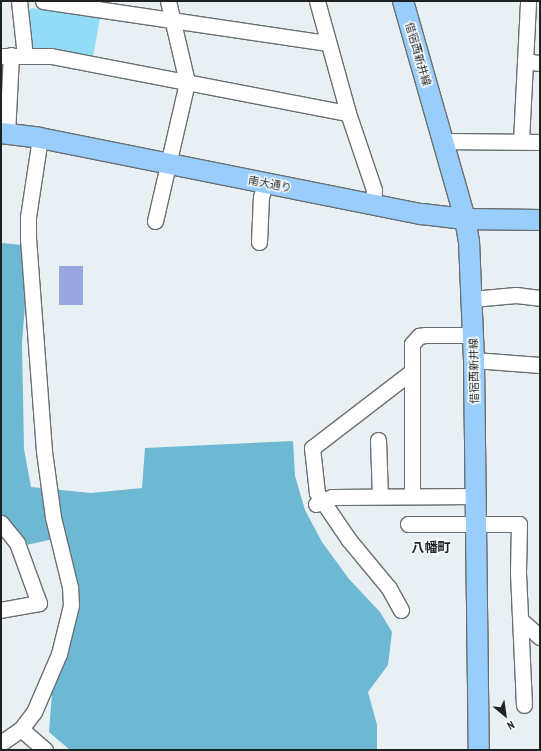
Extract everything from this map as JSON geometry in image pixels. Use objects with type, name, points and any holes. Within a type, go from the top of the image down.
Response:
[{"type":"main road","name":"借宿西新井線","points":[[403,1],[465,219],[472,299],[474,360],[479,750]]},
{"type":"main road","name":"南大通り","points":[[4,134],[40,138],[265,184],[422,214],[465,219],[540,220]]},
{"type":"street","points":[[4,134],[19,1]]},
{"type":"street","points":[[43,1],[92,4],[173,21],[328,44]]},
{"type":"street","points":[[155,221],[187,82],[168,1]]},
{"type":"street","points":[[317,1],[348,113],[374,190],[373,204]]},
{"type":"street","points":[[520,141],[528,1]]},
{"type":"street","points":[[12,56],[51,56],[348,113]]},
{"type":"street","points":[[525,61],[540,63]]},
{"type":"street","points":[[1,743],[21,729],[34,712],[59,654],[71,605],[70,587],[53,517],[44,451],[28,239],[28,217],[40,138]]},
{"type":"street","points":[[443,141],[540,142]]},
{"type":"street","points":[[259,242],[261,197],[265,184]]},
{"type":"street","points":[[472,299],[516,295],[540,298]]},
{"type":"street","points":[[412,496],[412,344],[419,336],[473,336]]},
{"type":"street","points":[[474,360],[540,365]]},
{"type":"street","points":[[401,610],[388,587],[319,502],[312,448],[411,372]]},
{"type":"street","points":[[378,440],[380,496]]},
{"type":"street","points":[[319,502],[332,497],[476,496]]},
{"type":"street","points":[[1,523],[17,543],[39,602],[1,610]]},
{"type":"street","points":[[408,524],[519,524],[518,573],[522,621],[524,705]]},
{"type":"street","points":[[522,621],[540,637]]},
{"type":"street","points":[[21,729],[46,750]]},
{"type":"shaded area","points":[[32,8],[100,18],[93,57],[37,51],[32,48],[26,12]]},
{"type":"shaded area","points":[[1,243],[23,245],[26,292],[22,343],[24,449],[31,487],[91,493],[142,488],[145,448],[293,441],[295,476],[305,510],[322,542],[349,579],[380,612],[392,632],[388,665],[368,692],[377,725],[377,750],[70,750],[49,732],[53,680],[71,638],[75,614],[63,537],[26,545],[1,516]]},
{"type":"shaded area","points":[[59,266],[83,266],[83,305],[59,305]]},
{"type":"district","name":"八幡町","points":[[431,548]]}]
